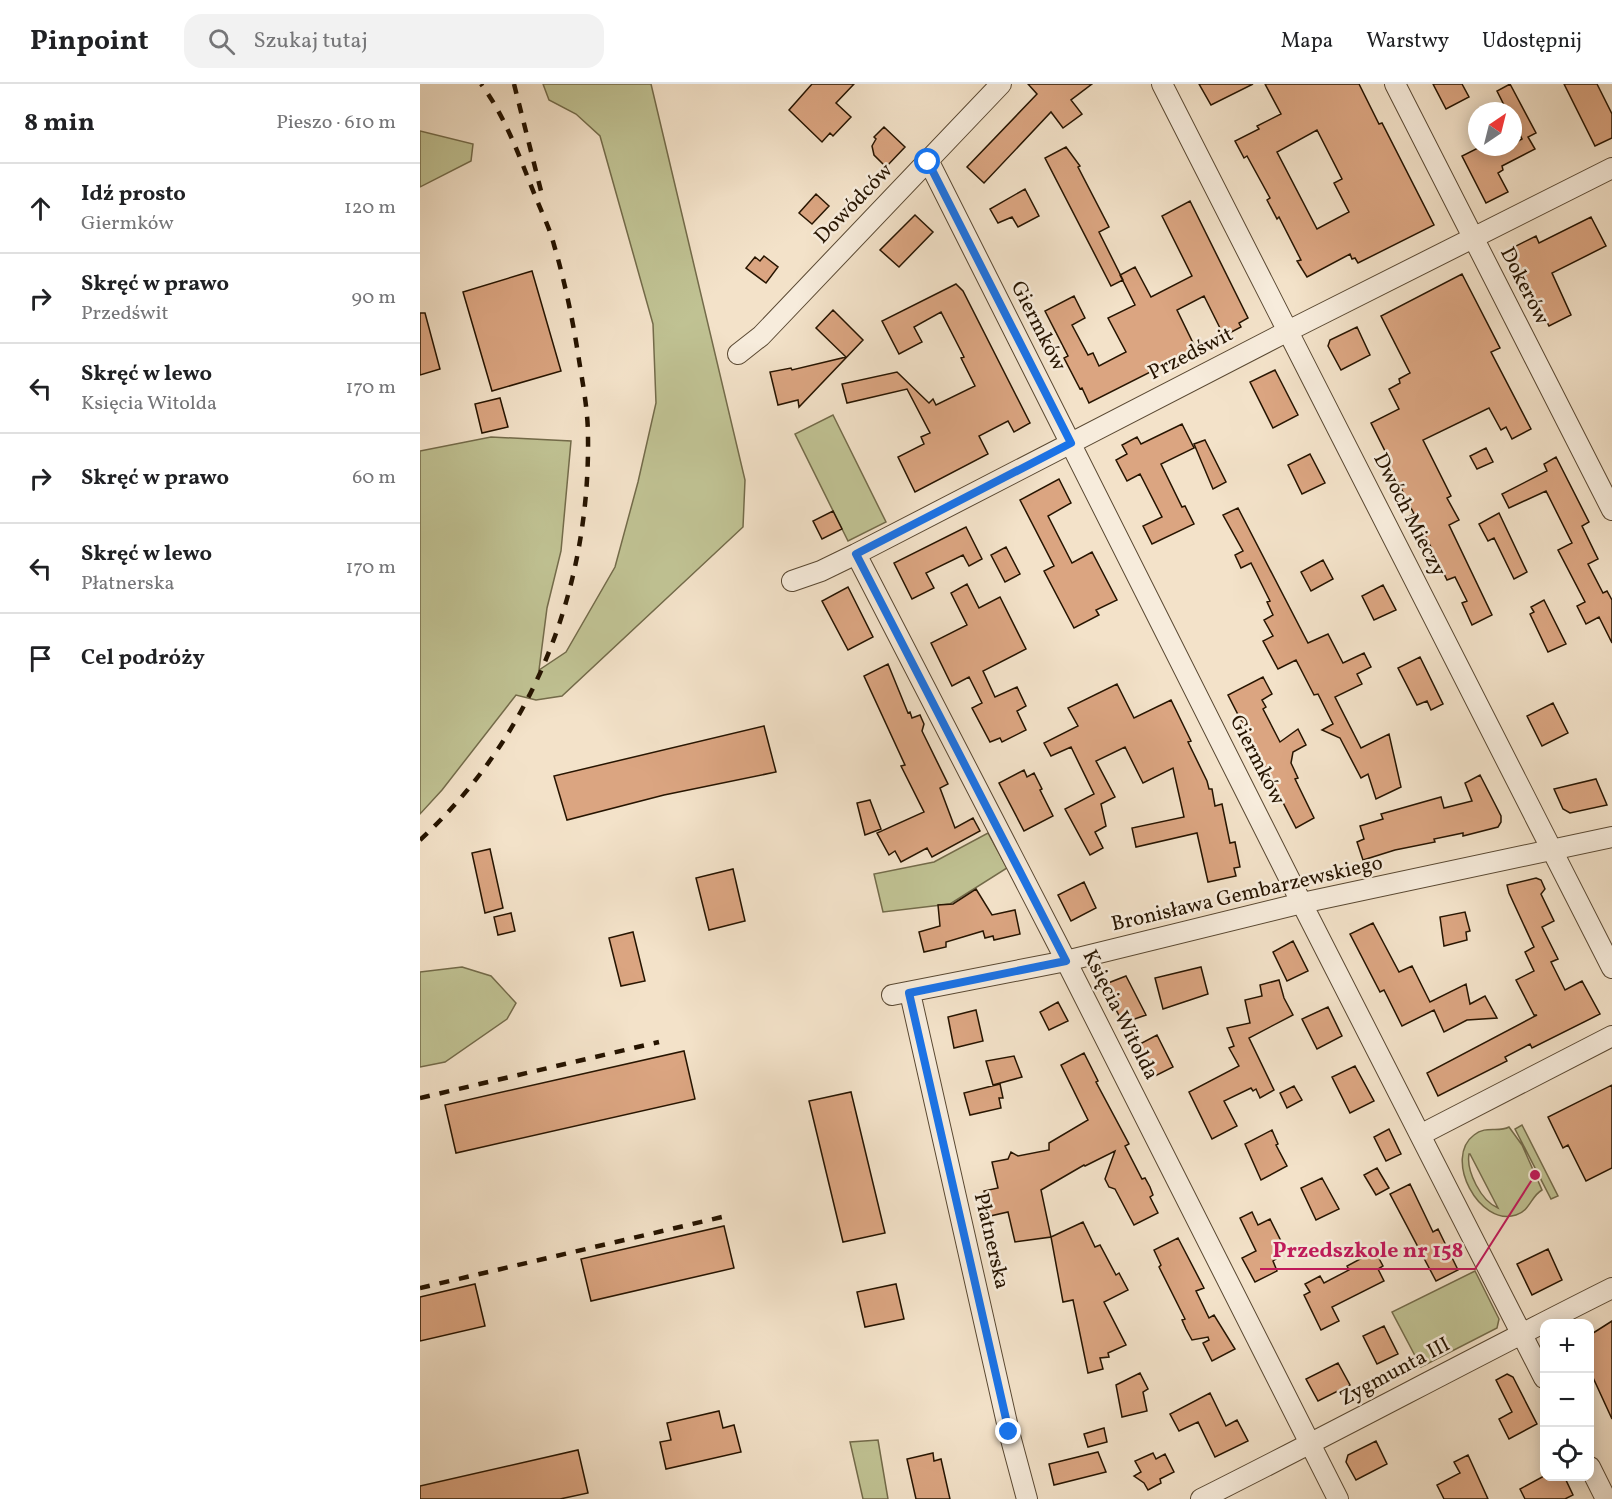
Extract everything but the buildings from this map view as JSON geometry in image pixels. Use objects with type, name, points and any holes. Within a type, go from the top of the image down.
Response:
[{"type":"street","name":"Dowódców","points":[[738,354],[761,336],[1001,84]]},
{"type":"street","name":"Dwóch Mieczy","points":[[1162,84],[1612,968]]},
{"type":"street","name":"Dokerów","points":[[1395,84],[1612,510]]},
{"type":"street","name":"Giermków","points":[[928,162],[1420,1136],[1542,1373]]},
{"type":"street","name":"Przedświt","points":[[792,581],[821,571],[856,554],[1288,330],[1612,168]]},
{"type":"street","name":"Księcia Witolda","points":[[856,554],[1066,961],[1338,1499]]},
{"type":"street","name":"Bronisława Gembarzewskiego","points":[[901,994],[1066,961],[1302,903],[1612,837]]},
{"type":"street","name":"Płatnerska","points":[[901,994],[1027,1499]]},
{"type":"street","points":[[1420,1136],[1612,1036]]},
{"type":"street","name":"Zygmunta III","points":[[1201,1499],[1612,1288]]},
{"type":"street","points":[[1594,1475],[1606,1499]]},
{"type":"green space","points":[[543,84],[651,84],[745,480],[743,527],[562,696],[536,700],[516,695],[442,790],[420,814],[420,451],[491,437],[571,441],[561,551],[547,608],[539,670],[566,652],[615,567],[656,403],[653,324],[600,136],[576,114],[549,100]]},
{"type":"green space","points":[[420,131],[473,144],[471,161],[420,187]]},
{"type":"green space","points":[[833,415],[886,522],[848,541],[795,434]]},
{"type":"green space","points":[[988,833],[1007,868],[950,904],[883,912],[874,874],[934,862]]},
{"type":"green space","points":[[462,967],[491,976],[516,1003],[507,1019],[445,1062],[420,1067],[420,972]]},
{"type":"green space","points":[[1522,1125],[1558,1196],[1551,1199],[1515,1129]]},
{"type":"green space","points":[[1509,1127],[1522,1145],[1542,1190],[1521,1213],[1502,1216],[1489,1211],[1478,1201],[1464,1174],[1462,1159],[1465,1146],[1478,1132]],"holes":[[[1470,1154],[1498,1208],[1486,1199],[1476,1185],[1470,1169]]]},
{"type":"green space","points":[[1475,1271],[1499,1319],[1497,1328],[1421,1367],[1392,1312]]},
{"type":"green space","points":[[878,1440],[888,1499],[863,1499],[850,1442]]},
{"type":"railway","points":[[420,840],[460,799],[494,755],[523,707],[547,656],[566,604],[578,549],[586,494],[588,437],[586,408],[562,273],[550,233],[512,140],[481,84]]},
{"type":"railway","points":[[514,84],[542,195]]},
{"type":"railway","points":[[420,1098],[659,1042]]},
{"type":"railway","points":[[420,1288],[722,1217]]},
{"type":"place","name":"Przedszkole nr 158","points":[[1535,1175]]},
{"type":"route","points":[[928,162],[1071,443],[856,554],[1066,961],[909,993],[1009,1432]]}]
